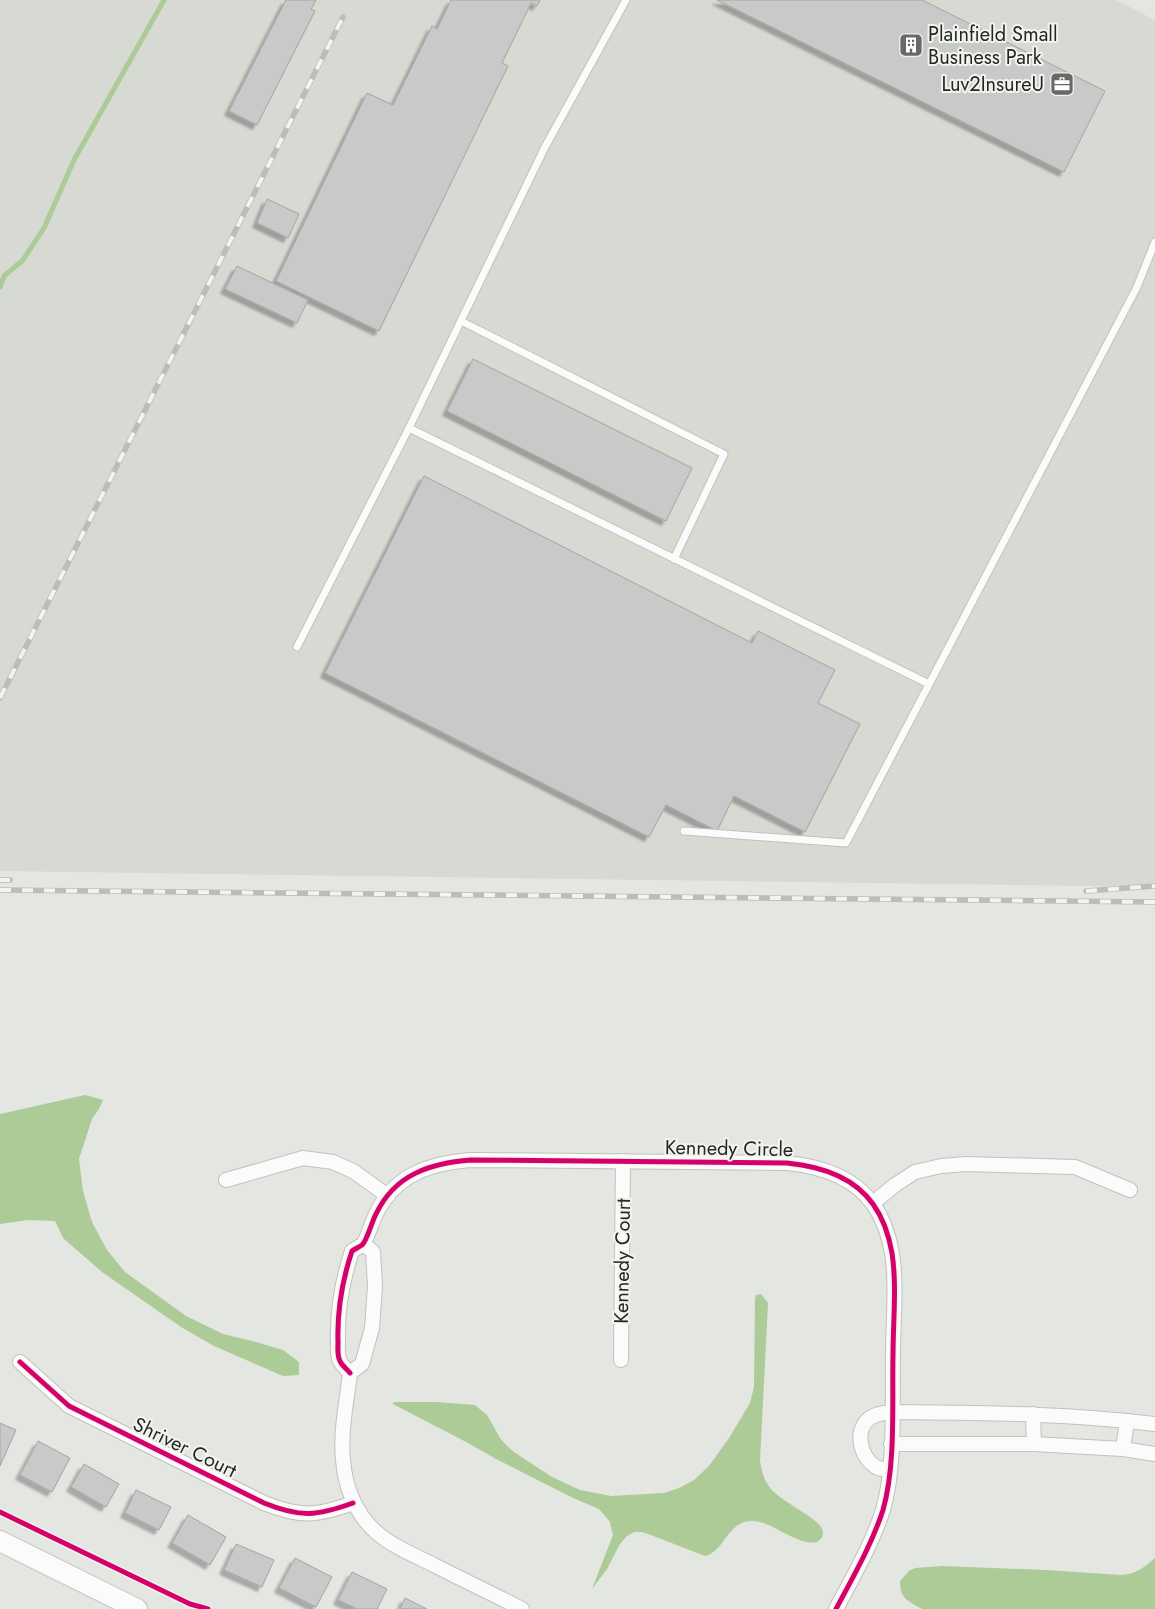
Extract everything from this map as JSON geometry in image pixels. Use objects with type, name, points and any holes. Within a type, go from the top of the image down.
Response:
[{"type":"street","points":[[226,1180],[303,1158],[333,1162],[353,1171],[388,1196]]},
{"type":"street","name":"Kennedy Circle","points":[[350,1373],[339,1361],[337,1329],[341,1287],[352,1251],[364,1244],[377,1211],[388,1196],[406,1179],[435,1164],[471,1160],[787,1163],[808,1165],[826,1170],[844,1179],[872,1203],[890,1240],[894,1270],[892,1412],[888,1485],[875,1531],[836,1609]]},
{"type":"street","name":"Kennedy Court","points":[[621,1360],[623,1161]]},
{"type":"street","points":[[872,1203],[895,1184],[916,1172],[941,1166],[966,1164],[1075,1167],[1130,1190]]},
{"type":"street","points":[[364,1244],[373,1252],[375,1286],[372,1328],[362,1364],[350,1373],[343,1434],[342,1459],[353,1502],[375,1531],[388,1540],[415,1556],[522,1609]]},
{"type":"street","name":"Shriver Court","points":[[20,1362],[69,1406],[264,1503],[281,1510],[316,1514],[353,1502]]},
{"type":"street","points":[[889,1470],[878,1468],[865,1456],[860,1446],[861,1430],[865,1422],[876,1415],[892,1412],[1033,1414],[1094,1417],[1155,1424]]},
{"type":"street","points":[[1033,1414],[1034,1444]]},
{"type":"street","points":[[1123,1449],[1127,1420]]},
{"type":"street","points":[[891,1444],[1034,1444],[1123,1449],[1155,1454]]},
{"type":"street","points":[[0,1541],[137,1609]]},
{"type":"lane","points":[[297,647],[409,428],[545,147],[626,0]]},
{"type":"lane","points":[[684,831],[846,843],[1137,287],[1155,242]]},
{"type":"lane","points":[[461,321],[724,454],[674,559]]},
{"type":"lane","points":[[409,428],[929,684]]},
{"type":"shaded area","points":[[0,0],[1116,0],[1155,20],[1155,887],[0,871]]},
{"type":"shaded area","points":[[85,1095],[103,1100],[92,1119],[79,1159],[83,1191],[92,1222],[107,1250],[125,1272],[186,1316],[223,1334],[283,1350],[299,1362],[299,1375],[283,1376],[214,1346],[181,1327],[102,1272],[63,1238],[55,1221],[28,1220],[0,1224],[0,1114]]},
{"type":"shaded area","points":[[761,1294],[768,1303],[760,1461],[765,1480],[771,1489],[819,1525],[823,1534],[817,1542],[802,1541],[766,1524],[749,1521],[734,1528],[718,1548],[705,1556],[651,1535],[634,1532],[627,1536],[620,1544],[607,1569],[592,1589],[613,1535],[610,1522],[599,1509],[496,1459],[393,1404],[394,1402],[436,1402],[475,1405],[487,1415],[506,1445],[552,1477],[580,1490],[611,1496],[664,1493],[694,1480],[709,1466],[750,1403],[754,1387],[755,1299],[756,1295]]},
{"type":"shaded area","points":[[1155,1558],[1155,1609],[922,1609],[903,1596],[900,1587],[900,1581],[909,1571],[915,1568],[942,1566],[1122,1575],[1140,1570]]},
{"type":"building","points":[[286,0],[316,0],[311,9],[315,11],[257,125],[229,111]]},
{"type":"building","points":[[451,0],[540,0],[537,6],[531,3],[502,63],[508,66],[379,331],[276,281],[367,93],[393,105],[432,26],[437,29]]},
{"type":"building","name":"Plainfield Small Business Park","points":[[717,0],[922,0],[1105,91],[1064,172]]},
{"type":"building","points":[[267,199],[299,214],[288,238],[257,223]]},
{"type":"building","points":[[237,266],[308,300],[297,323],[225,289]]},
{"type":"building","points":[[473,359],[692,468],[666,521],[447,411]]},
{"type":"building","points":[[424,476],[752,643],[758,631],[835,670],[818,703],[860,724],[805,832],[734,796],[717,831],[666,805],[649,837],[325,673]]},
{"type":"building","points":[[0,1423],[16,1430],[0,1466]]},
{"type":"building","points":[[38,1441],[70,1458],[52,1492],[20,1475]]},
{"type":"building","points":[[84,1464],[119,1484],[106,1507],[71,1487]]},
{"type":"building","points":[[136,1490],[171,1507],[159,1530],[125,1513]]},
{"type":"building","points":[[188,1515],[226,1537],[210,1565],[172,1543]]},
{"type":"building","points":[[236,1544],[274,1560],[262,1587],[224,1570]]},
{"type":"building","points":[[295,1558],[332,1577],[316,1607],[279,1588]]},
{"type":"building","points":[[352,1572],[387,1589],[377,1609],[357,1609],[338,1600]]},
{"type":"building","points":[[405,1598],[427,1609],[400,1609]]},
{"type":"waterway","points":[[0,287],[4,276],[23,260],[44,228],[74,160],[164,0]]},
{"type":"railway","points":[[0,698],[343,17]]},
{"type":"railway","points":[[0,880],[10,880]]},
{"type":"railway","points":[[1086,891],[1155,886]]},
{"type":"railway","points":[[0,890],[1155,902]]},
{"type":"cycle path","points":[[350,1373],[339,1359],[338,1319],[345,1274],[352,1251],[364,1243],[376,1214],[393,1189],[404,1180],[428,1168],[471,1160],[787,1163],[799,1164],[834,1174],[865,1194],[880,1215],[892,1253],[895,1291],[892,1454],[887,1492],[883,1510],[873,1535],[836,1609]]},
{"type":"cycle path","points":[[20,1362],[69,1406],[264,1503],[288,1511],[309,1514],[329,1511],[353,1503]]},
{"type":"cycle path","points":[[0,1512],[190,1604],[208,1609]]},
{"type":"place","name":"Plainfield Small Business Park","points":[[911,45]]},
{"type":"place","name":"Luv2InsureU","points":[[1062,84]]}]
